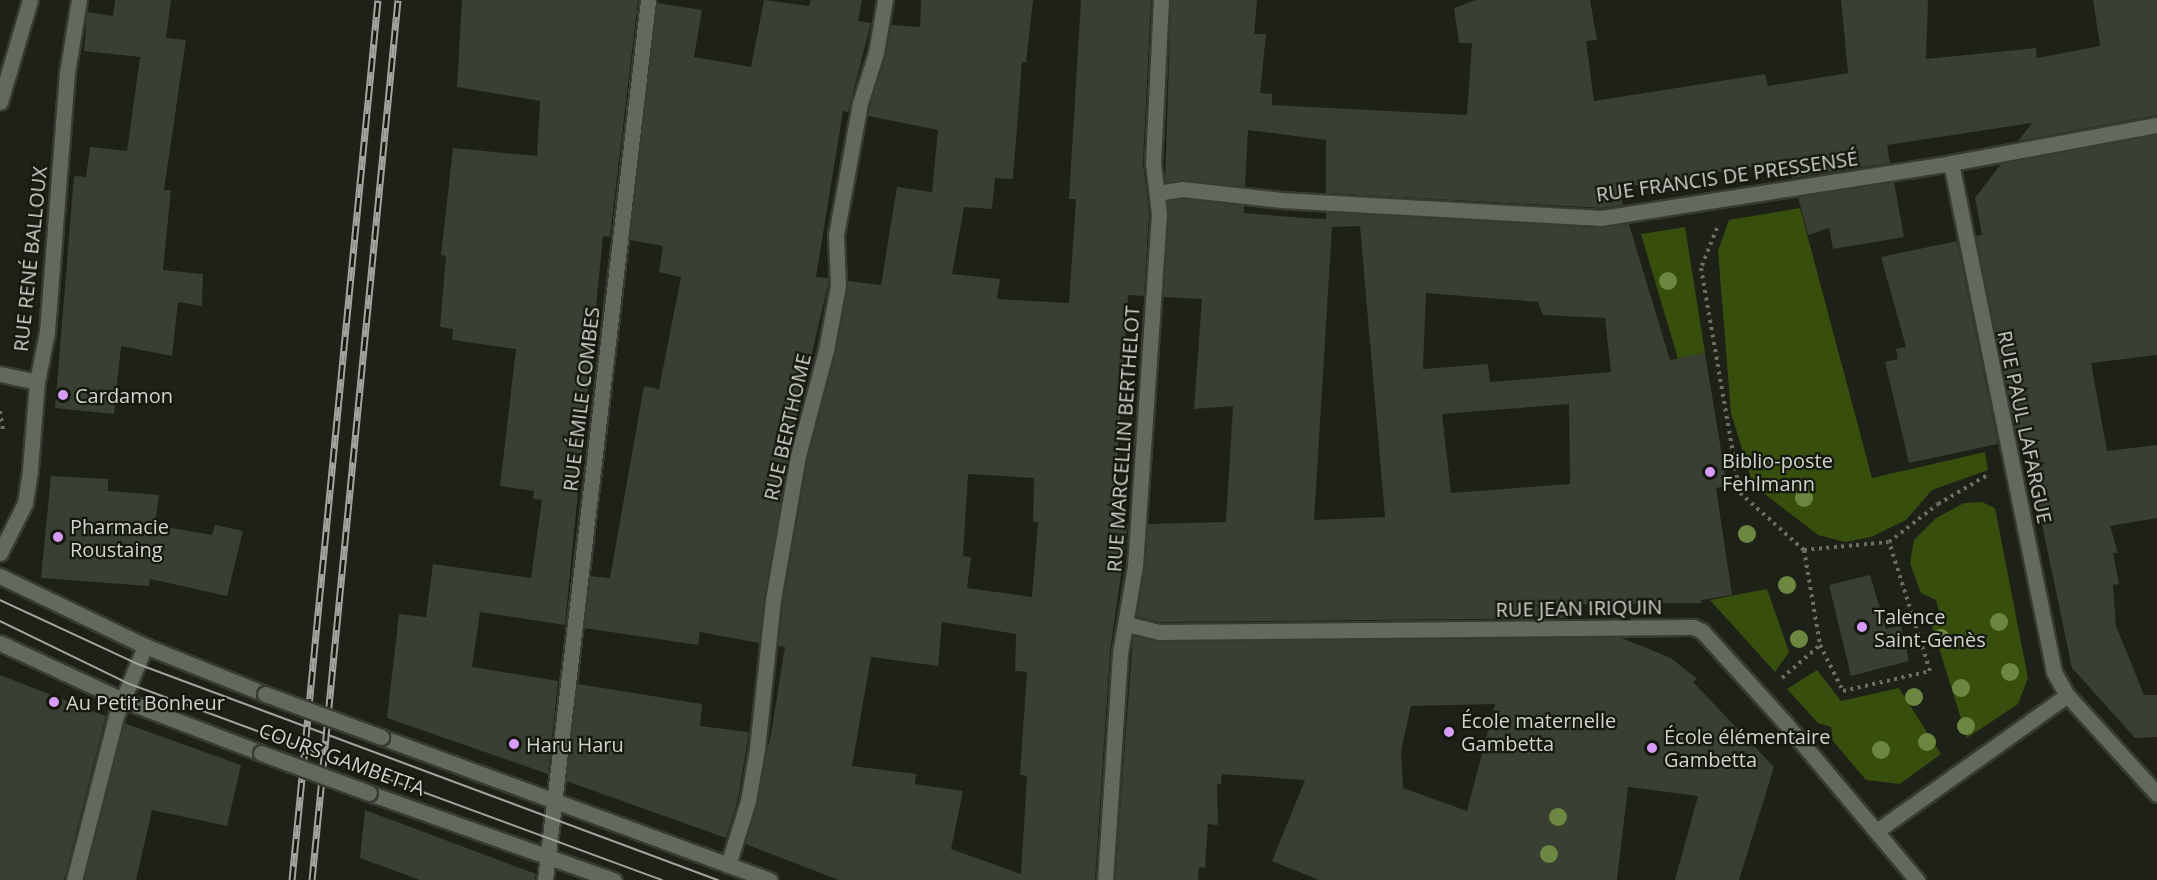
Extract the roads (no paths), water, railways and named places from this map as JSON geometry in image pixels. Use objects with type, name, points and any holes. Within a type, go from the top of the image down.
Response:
[{"type":"street","points":[[0,102],[30,0]]},
{"type":"street","name":"RUE RENÉ BALLOUX","points":[[0,553],[25,503],[37,382],[47,332],[68,73],[79,0]]},
{"type":"street","name":"RUE ÉMILE COMBES","points":[[555,802],[648,0]]},
{"type":"street","name":"RUE BERTHOME","points":[[728,865],[755,759],[773,600],[798,456],[826,350],[838,286],[836,235],[860,103],[876,53],[885,0]]},
{"type":"street","name":"RUE MARCELLIN BERTHELOT","points":[[1105,880],[1120,653],[1127,624],[1142,472],[1159,214],[1153,163],[1161,0]]},
{"type":"street","name":"RUE FRANCIS DE PRESSENSÉ","points":[[1157,193],[1182,189],[1281,200],[1601,218],[1951,163],[2157,125]]},
{"type":"street","name":"RUE PAUL LAFARGUE","points":[[1951,163],[2054,672],[2067,695],[2157,794]]},
{"type":"street","points":[[0,374],[37,382]]},
{"type":"street","name":"COURS GAMBETTA","points":[[0,576],[145,646],[265,694],[769,880]]},
{"type":"street","name":"RUE JEAN IRIQUIN","points":[[1127,624],[1158,632],[1693,627],[1757,691],[1878,830],[1916,880]]},
{"type":"street","name":"COURS GAMBETTA","points":[[0,643],[123,700],[261,753],[614,880]]},
{"type":"street","points":[[74,880],[123,700],[145,646]]},
{"type":"street","points":[[1878,830],[2067,695]]},
{"type":"street","points":[[545,880],[555,802]]},
{"type":"tram line","points":[[0,600],[138,664],[718,880]]},
{"type":"tram line","points":[[0,621],[130,684],[662,880]]},
{"type":"railway","points":[[292,880],[378,0]]},
{"type":"railway","points":[[312,880],[398,0]]},
{"type":"place","name":"Cardamon","points":[[63,395]]},
{"type":"place","name":"Biblio-poste Fehlmann","points":[[1710,472]]},
{"type":"place","name":"Pharmacie Roustaing","points":[[58,537]]},
{"type":"place","name":"Talence Saint-Genès","points":[[1862,627]]},
{"type":"place","name":"Au Petit Bonheur","points":[[54,702]]},
{"type":"place","name":"École maternelle Gambetta","points":[[1449,732]]},
{"type":"place","name":"Haru Haru","points":[[514,744]]},
{"type":"place","name":"École élémentaire Gambetta","points":[[1652,748]]}]
